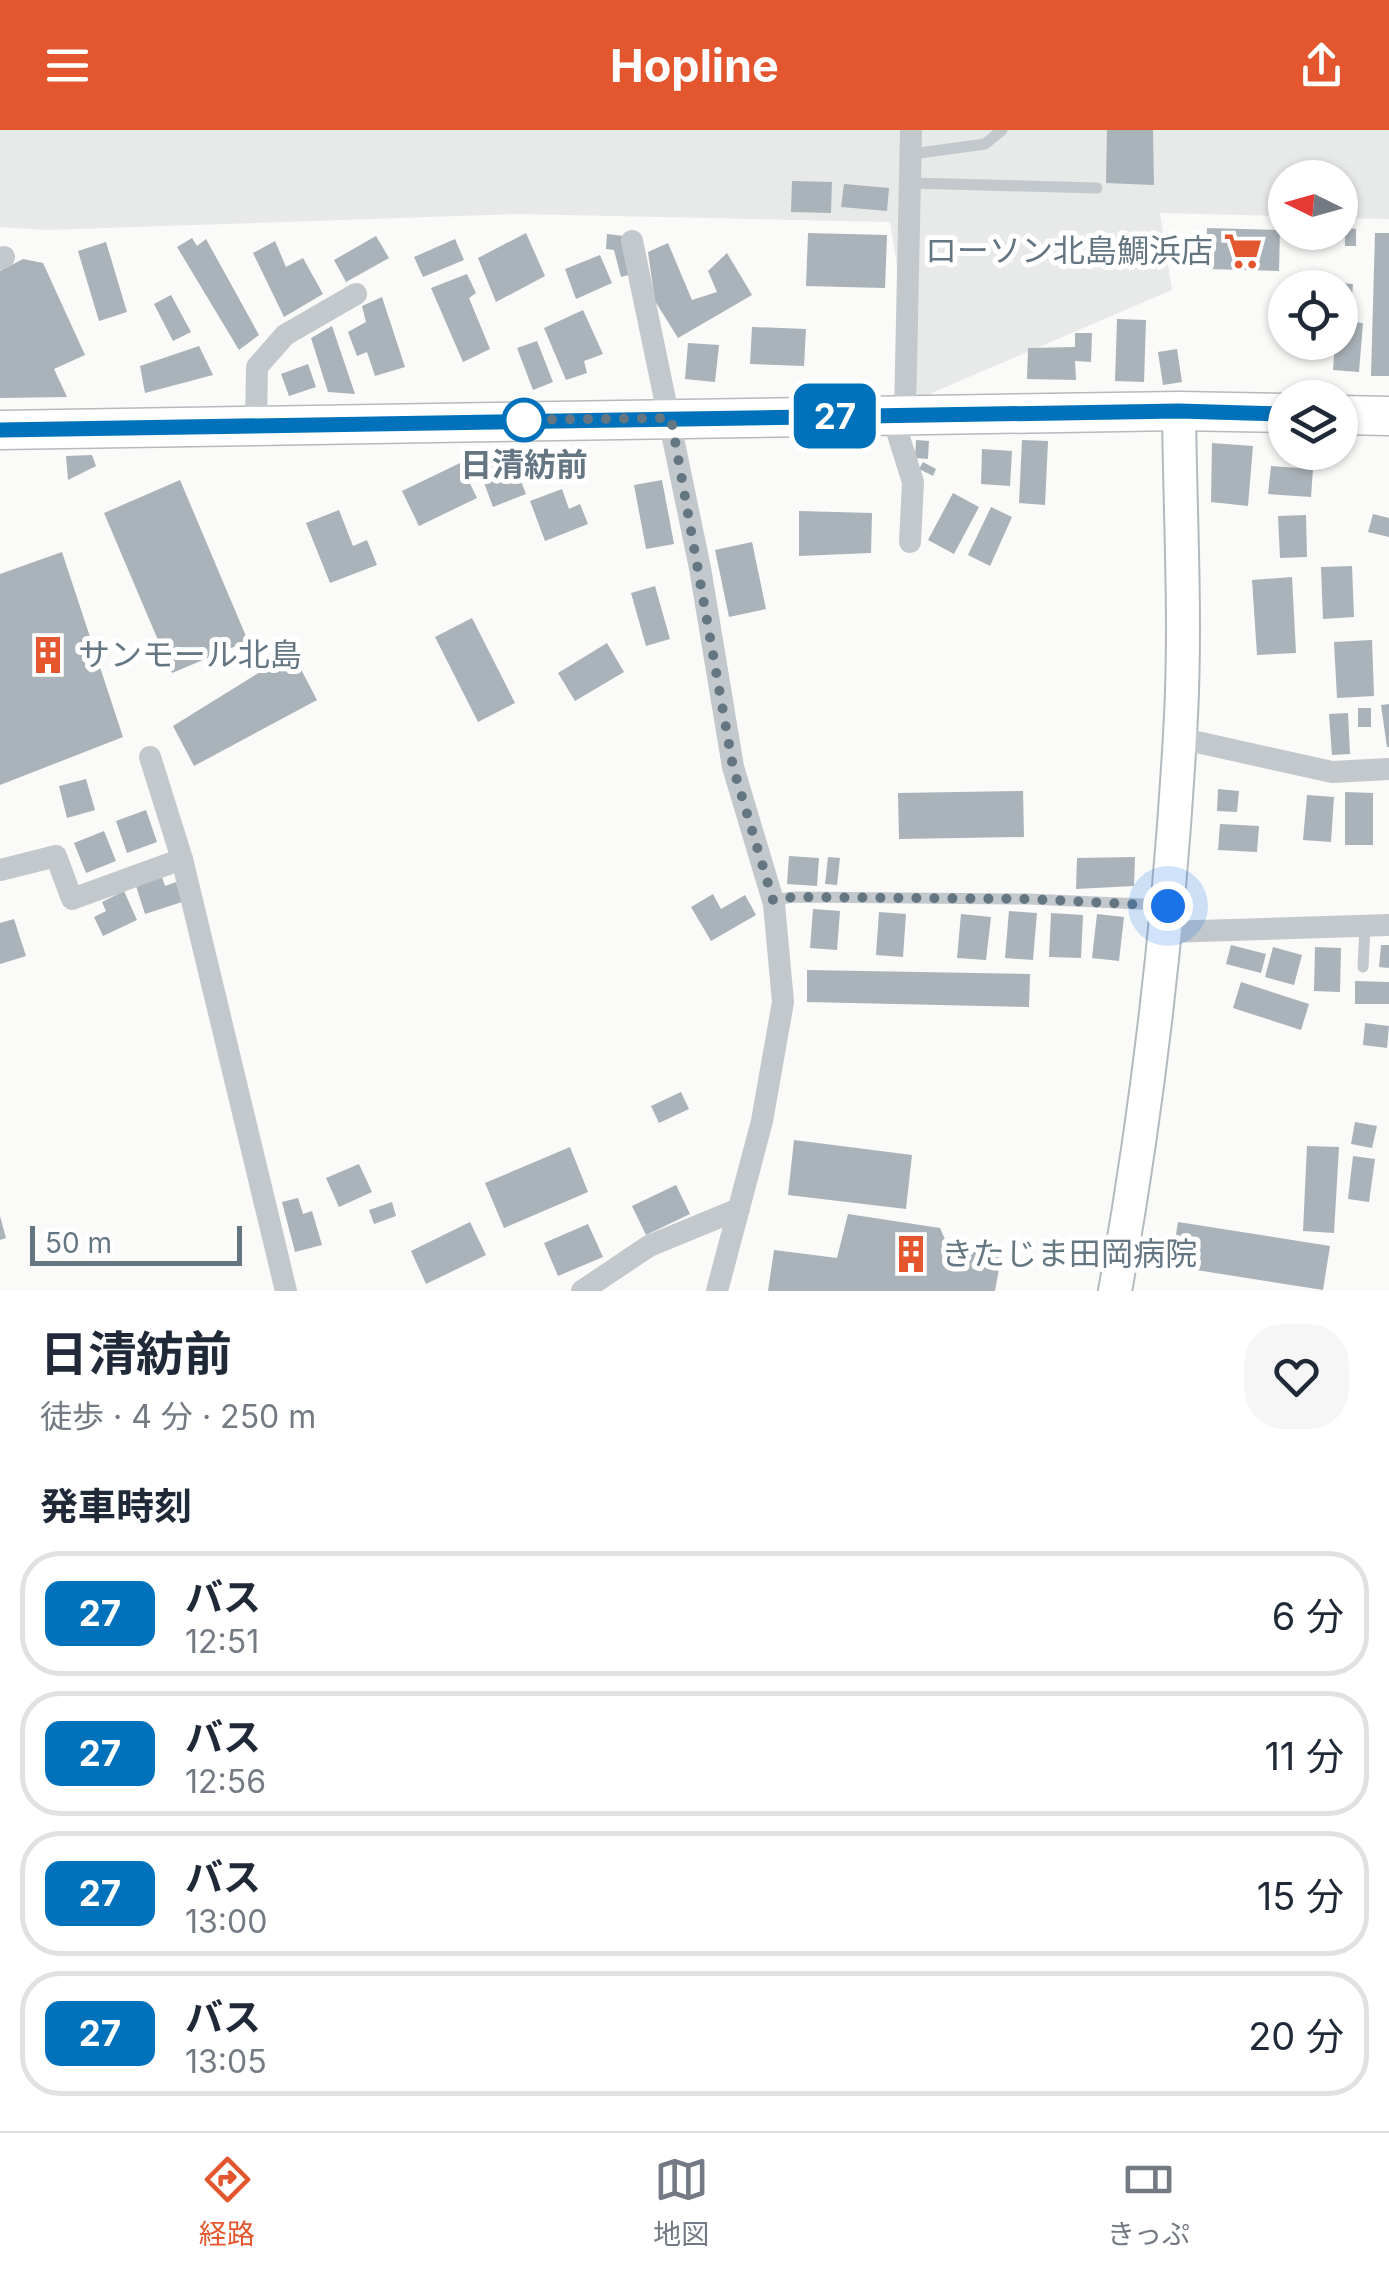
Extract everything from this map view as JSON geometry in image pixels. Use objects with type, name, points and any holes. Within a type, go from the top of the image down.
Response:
[{"type":"main road","points":[[0,430],[1179,411],[1268,414]]},
{"type":"main road","points":[[1358,415],[1389,416]]},
{"type":"street","points":[[910,542],[925,485],[898,415],[911,130]]},
{"type":"street","points":[[632,241],[671,418],[733,767],[773,900],[783,1002],[762,1121],[716,1291]]},
{"type":"street","points":[[256,424],[257,367],[284,335],[356,294]]},
{"type":"street","points":[[1116,1291],[1167,919],[1180,738],[1179,411]]},
{"type":"street","points":[[1180,738],[1332,772],[1389,768]]},
{"type":"street","points":[[150,758],[182,859],[286,1291]]},
{"type":"street","points":[[0,870],[56,856],[72,899],[182,859]]},
{"type":"street","points":[[1167,919],[1389,925]]},
{"type":"street","points":[[582,1291],[649,1246],[739,1210]]},
{"type":"lane","points":[[912,154],[985,144],[1002,130]]},
{"type":"lane","points":[[911,183],[1096,188]]},
{"type":"lane","points":[[773,900],[1029,899],[1167,919]]},
{"type":"lane","points":[[1363,967],[1365,926]]},
{"type":"shaded area","points":[[0,130],[1389,130],[1389,219],[1358,218],[1358,160],[1268,160],[1268,216],[1160,213],[1172,290],[918,399],[890,222],[519,214],[47,230],[0,227]]},
{"type":"building","points":[[1107,130],[1153,130],[1154,185],[1106,183]]},
{"type":"building","points":[[792,181],[832,182],[831,213],[791,212]]},
{"type":"building","points":[[844,184],[889,188],[887,211],[841,207]]},
{"type":"building","points":[[1207,228],[1268,230],[1268,250],[1280,250],[1279,270],[1206,269]]},
{"type":"building","points":[[526,233],[545,276],[496,302],[478,258]]},
{"type":"building","points":[[808,233],[887,235],[885,288],[806,286]]},
{"type":"building","points":[[1375,233],[1389,233],[1389,376],[1371,376]]},
{"type":"building","points":[[607,234],[624,236],[632,274],[621,277],[614,250],[606,249]]},
{"type":"building","points":[[376,236],[389,258],[346,282],[334,260]]},
{"type":"building","points":[[192,238],[197,246],[206,239],[259,335],[239,350],[177,247]]},
{"type":"building","points":[[455,239],[464,260],[423,277],[414,257]]},
{"type":"building","points":[[275,241],[286,267],[303,258],[323,294],[284,317],[253,253]]},
{"type":"building","points":[[106,242],[127,312],[99,321],[78,251]]},
{"type":"building","points":[[668,243],[692,300],[717,292],[708,271],[727,253],[752,295],[678,338],[655,301],[648,252]]},
{"type":"building","points":[[600,255],[612,283],[576,299],[565,269]]},
{"type":"building","points":[[23,259],[43,263],[85,355],[54,369],[67,397],[0,398],[0,271]]},
{"type":"building","points":[[467,274],[476,293],[469,298],[490,349],[463,362],[431,288]]},
{"type":"building","points":[[171,295],[191,332],[173,341],[154,304]]},
{"type":"building","points":[[382,297],[405,367],[375,376],[367,352],[357,356],[348,332],[366,322],[362,306]]},
{"type":"building","points":[[583,310],[603,354],[584,361],[587,373],[566,380],[544,328]]},
{"type":"building","points":[[1117,319],[1146,320],[1144,382],[1115,381]]},
{"type":"building","points":[[1358,323],[1363,323],[1359,372],[1333,370],[1334,360],[1358,360]]},
{"type":"building","points":[[332,326],[355,394],[328,392],[311,338]]},
{"type":"building","points":[[752,327],[806,329],[804,366],[750,364]]},
{"type":"building","points":[[1075,333],[1092,333],[1091,362],[1075,361],[1076,380],[1027,379],[1028,348],[1075,347]]},
{"type":"building","points":[[537,341],[553,382],[533,390],[517,348]]},
{"type":"building","points":[[688,343],[719,345],[715,382],[685,379]]},
{"type":"building","points":[[199,346],[213,375],[145,393],[140,366]]},
{"type":"building","points":[[1177,349],[1182,382],[1163,385],[1158,352]]},
{"type":"building","points":[[308,364],[316,387],[289,396],[281,374]]},
{"type":"building","points":[[916,440],[929,441],[928,459],[915,458]]},
{"type":"building","points":[[1022,440],[1048,441],[1045,505],[1019,503]]},
{"type":"building","points":[[1212,443],[1253,446],[1248,506],[1211,502]]},
{"type":"building","points":[[982,449],[1012,451],[1010,486],[981,484]]},
{"type":"building","points":[[509,451],[526,494],[493,507],[477,464]]},
{"type":"building","points":[[92,455],[96,466],[68,480],[66,456]]},
{"type":"building","points":[[923,462],[936,469],[933,476],[919,469]]},
{"type":"building","points":[[460,463],[477,498],[419,526],[402,491]]},
{"type":"building","points":[[1271,470],[1313,470],[1311,497],[1268,494]]},
{"type":"building","points":[[180,480],[248,641],[172,673],[104,513]]},
{"type":"building","points":[[662,480],[674,544],[646,549],[634,485]]},
{"type":"building","points":[[562,489],[569,509],[580,504],[588,524],[545,541],[530,501]]},
{"type":"building","points":[[953,493],[979,507],[954,554],[928,540]]},
{"type":"building","points":[[991,507],[1012,517],[990,566],[968,555]]},
{"type":"building","points":[[339,510],[353,546],[367,540],[377,565],[330,583],[306,523]]},
{"type":"building","points":[[799,511],[872,513],[871,553],[799,556]]},
{"type":"building","points":[[1373,514],[1389,518],[1389,537],[1368,532]]},
{"type":"building","points":[[1306,515],[1307,557],[1280,558],[1278,516]]},
{"type":"building","points":[[752,542],[766,609],[729,617],[715,550]]},
{"type":"building","name":"サンモール北島","points":[[62,552],[123,737],[0,785],[0,574]]},
{"type":"building","points":[[1352,566],[1354,617],[1323,619],[1321,567]]},
{"type":"building","points":[[1292,577],[1296,653],[1257,655],[1252,580]]},
{"type":"building","points":[[655,586],[670,639],[646,646],[631,593]]},
{"type":"building","points":[[472,618],[515,703],[478,722],[435,637]]},
{"type":"building","points":[[1372,640],[1374,696],[1337,698],[1334,642]]},
{"type":"building","points":[[607,643],[624,672],[575,701],[558,673]]},
{"type":"building","points":[[292,652],[317,700],[194,766],[173,726]]},
{"type":"building","points":[[1389,704],[1389,747],[1387,747],[1381,705]]},
{"type":"building","points":[[1358,708],[1371,708],[1371,727],[1358,727]]},
{"type":"building","points":[[1348,713],[1350,754],[1332,755],[1329,714]]},
{"type":"building","points":[[86,779],[95,810],[67,818],[59,786]]},
{"type":"building","points":[[1218,789],[1239,791],[1237,812],[1217,811]]},
{"type":"building","points":[[1023,791],[1024,837],[899,839],[898,793]]},
{"type":"building","points":[[1345,792],[1373,793],[1373,845],[1345,845]]},
{"type":"building","points":[[1307,795],[1334,797],[1331,842],[1303,840]]},
{"type":"building","points":[[146,810],[157,842],[127,853],[116,821]]},
{"type":"building","points":[[1220,824],[1259,826],[1257,852],[1218,850]]},
{"type":"building","points":[[104,831],[116,861],[86,873],[74,843]]},
{"type":"building","points":[[789,856],[819,858],[817,886],[787,884]]},
{"type":"building","points":[[828,857],[840,858],[837,885],[825,884]]},
{"type":"building","points":[[1135,857],[1134,886],[1076,889],[1077,858]]},
{"type":"building","points":[[162,877],[165,886],[176,882],[182,902],[145,914],[136,886]]},
{"type":"building","points":[[124,891],[137,920],[103,936],[94,917],[106,911],[102,902]]},
{"type":"building","points":[[713,894],[721,909],[745,895],[756,915],[711,941],[691,907]]},
{"type":"building","points":[[813,909],[840,911],[837,950],[810,948]]},
{"type":"building","points":[[1009,911],[1037,913],[1033,960],[1005,958]]},
{"type":"building","points":[[879,912],[906,914],[903,957],[876,955]]},
{"type":"building","points":[[1051,913],[1083,915],[1081,958],[1049,957]]},
{"type":"building","points":[[961,914],[991,917],[986,960],[957,958]]},
{"type":"building","points":[[1097,914],[1124,917],[1119,961],[1092,958]]},
{"type":"building","points":[[14,919],[26,956],[0,964],[0,923]]},
{"type":"building","points":[[1231,945],[1266,954],[1261,973],[1226,964]]},
{"type":"building","points":[[1381,945],[1389,945],[1389,968],[1379,967]]},
{"type":"building","points":[[1273,947],[1302,955],[1294,985],[1265,977]]},
{"type":"building","points":[[1315,947],[1341,948],[1340,992],[1314,991]]},
{"type":"building","points":[[807,970],[1030,974],[1029,1007],[807,1002]]},
{"type":"building","points":[[1355,981],[1389,982],[1389,1004],[1355,1004]]},
{"type":"building","points":[[1241,982],[1309,1004],[1301,1030],[1233,1008]]},
{"type":"building","points":[[1365,1023],[1389,1026],[1387,1048],[1363,1045]]},
{"type":"building","points":[[681,1092],[689,1109],[659,1123],[651,1106]]},
{"type":"building","points":[[1355,1122],[1377,1126],[1372,1148],[1351,1144]]},
{"type":"building","points":[[794,1140],[912,1155],[906,1209],[788,1195]]},
{"type":"building","points":[[1307,1146],[1339,1147],[1334,1233],[1303,1231]]},
{"type":"building","points":[[570,1147],[588,1192],[504,1228],[485,1183]]},
{"type":"building","points":[[1353,1156],[1375,1159],[1369,1202],[1348,1199]]},
{"type":"building","points":[[359,1164],[372,1192],[339,1207],[326,1178]]},
{"type":"building","points":[[676,1185],[690,1214],[646,1235],[632,1206]]},
{"type":"building","points":[[298,1198],[303,1214],[312,1211],[322,1245],[295,1252],[282,1202]]},
{"type":"building","points":[[392,1202],[396,1216],[374,1224],[369,1210]]},
{"type":"building","name":"きたじま田岡病院","points":[[848,1214],[940,1228],[948,1246],[1001,1258],[995,1291],[768,1291],[774,1250],[837,1258]]},
{"type":"building","points":[[0,1216],[6,1238],[0,1240]]},
{"type":"building","points":[[470,1222],[486,1255],[426,1284],[411,1251]]},
{"type":"building","points":[[1178,1222],[1330,1246],[1323,1290],[1171,1266]]},
{"type":"building","points":[[588,1224],[603,1257],[558,1276],[544,1243]]},
{"type":"bus line","name":"27","points":[[0,430],[1179,411],[1268,414]]},
{"type":"place","name":"ローソン北島鯛浜店","points":[[1243,251]]},
{"type":"place","name":"日清紡前","points":[[524,420]]},
{"type":"place","name":"サンモール北島","points":[[48,655]]},
{"type":"place","name":"きたじま田岡病院","points":[[911,1254]]},
{"type":"route","points":[[524,420],[520,420],[671,418],[733,767],[773,900],[1029,899],[1168,906]]}]
